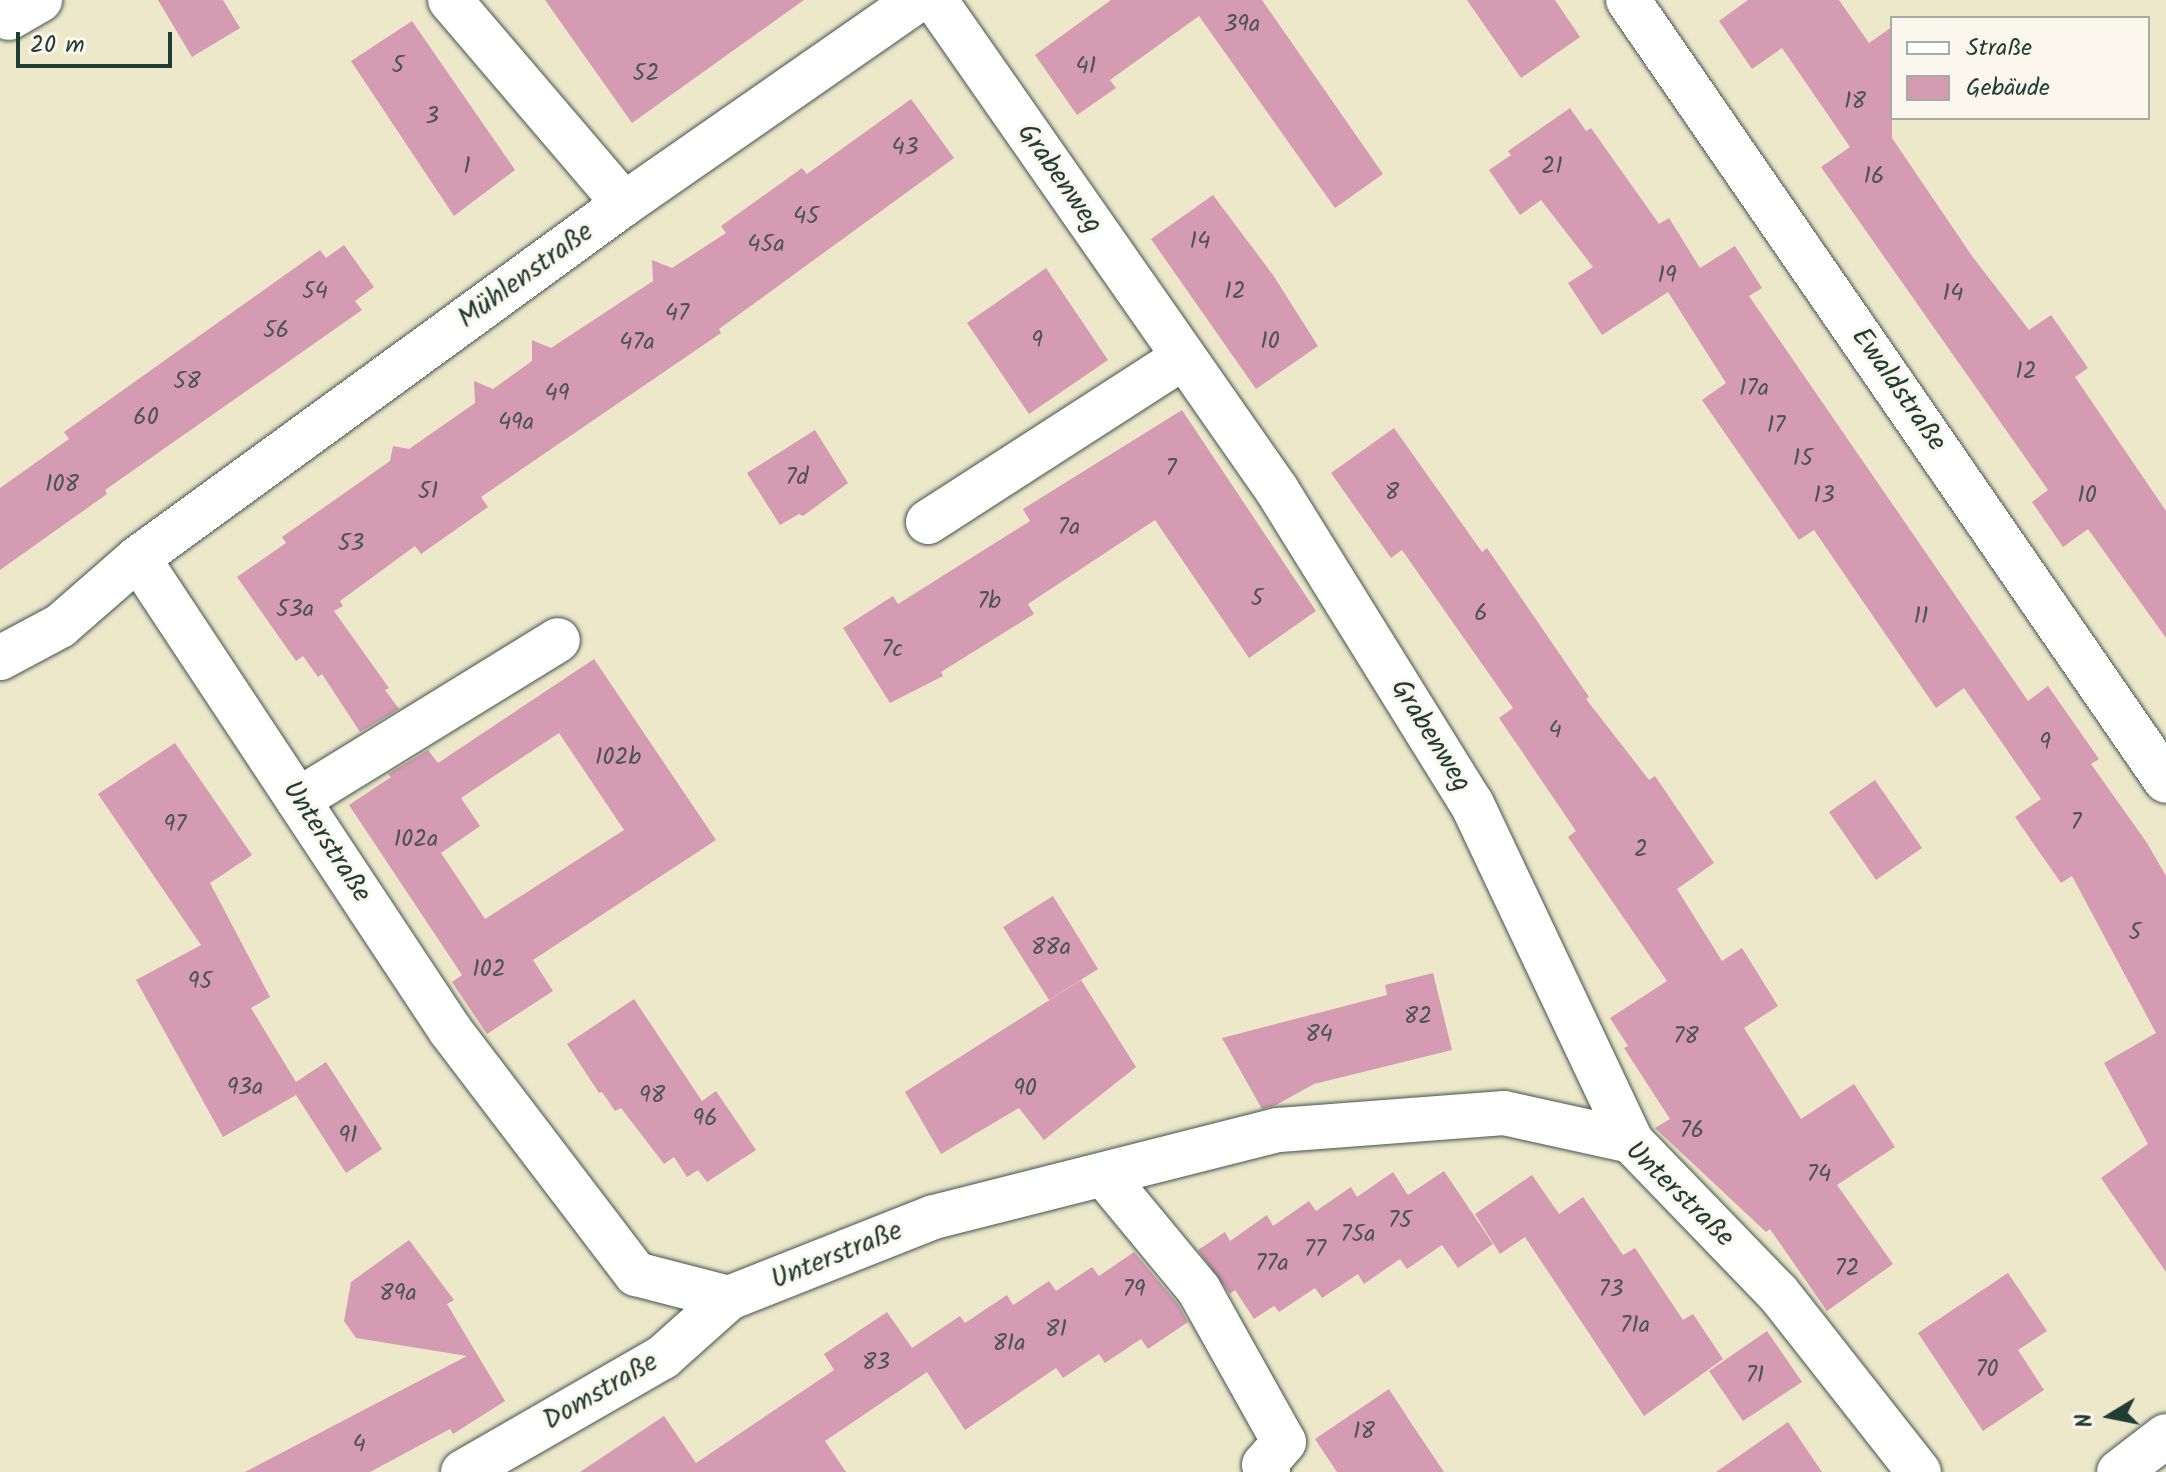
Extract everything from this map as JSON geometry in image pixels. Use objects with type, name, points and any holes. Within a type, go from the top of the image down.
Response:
[{"type":"street","points":[[450,0],[624,204]]},
{"type":"street","name":"Mühlenstraße","points":[[138,558],[624,204],[918,0]]},
{"type":"street","name":"Grabenweg","points":[[935,0],[1277,490],[1472,804],[1631,1141]]},
{"type":"street","name":"Ewaldstraße","points":[[1628,0],[2166,781]]},
{"type":"street","points":[[928,522],[1182,358]]},
{"type":"street","points":[[0,658],[60,626],[138,558]]},
{"type":"street","name":"Unterstraße","points":[[138,558],[450,1030],[636,1274],[729,1298],[934,1217],[1279,1130],[1504,1113],[1631,1141],[1778,1293],[1919,1472]]},
{"type":"street","points":[[298,800],[558,640]]},
{"type":"street","points":[[1104,1175],[1199,1290],[1284,1442],[1264,1465],[1268,1472]]},
{"type":"street","name":"Domstraße","points":[[463,1472],[663,1357],[729,1298]]},
{"type":"street","points":[[2119,1472],[2166,1436]]},
{"type":"building","points":[[158,0],[223,0],[240,28],[192,57]]},
{"type":"building","points":[[545,0],[804,0],[632,123]]},
{"type":"building","points":[[1111,0],[1262,0],[1383,174],[1335,208],[1199,16],[1110,80],[1116,88],[1077,115],[1035,55]]},
{"type":"building","points":[[1467,0],[1555,0],[1580,37],[1521,78]]},
{"type":"building","points":[[1748,0],[1839,0],[1869,43],[1890,28],[1892,138],[1972,256],[2029,330],[2051,315],[2088,368],[2075,377],[2166,511],[2166,638],[2088,529],[2063,547],[2032,502],[2048,490],[1821,167],[1850,147],[1782,48],[1752,69],[1719,21]]},
{"type":"building","points":[[412,21],[515,170],[454,216],[351,61]]},
{"type":"building","points":[[911,99],[954,158],[719,329],[721,333],[481,497],[488,507],[421,554],[415,546],[340,601],[343,606],[334,611],[389,688],[385,690],[399,709],[360,732],[322,674],[318,677],[303,656],[296,661],[237,577],[286,543],[282,537],[390,461],[393,446],[409,449],[475,403],[474,381],[493,389],[532,361],[532,340],[551,348],[653,281],[652,260],[672,268],[726,233],[721,226],[802,168],[807,174]]},
{"type":"building","points":[[1570,108],[1586,131],[1591,128],[1659,224],[1669,218],[1700,268],[1735,246],[1762,288],[1749,296],[2028,701],[2048,686],[2099,759],[2091,764],[2147,843],[2166,876],[2166,1272],[2101,1178],[2148,1144],[2104,1063],[2156,1033],[2072,876],[2061,883],[2015,817],[2041,799],[1964,688],[1936,708],[1814,530],[1799,540],[1702,400],[1726,383],[1668,292],[1602,335],[1568,283],[1593,267],[1541,200],[1520,215],[1489,170],[1511,155],[1508,151]]},
{"type":"building","points":[[1213,195],[1273,275],[1318,346],[1256,389],[1151,239]]},
{"type":"building","points":[[344,245],[374,287],[355,301],[362,310],[105,490],[107,494],[0,570],[0,488],[69,439],[64,432],[320,250],[326,258]]},
{"type":"building","points":[[1046,268],[1108,360],[1029,414],[967,323]]},
{"type":"building","points":[[1182,410],[1316,611],[1249,658],[1155,520],[1028,604],[1034,614],[941,672],[943,676],[890,703],[843,628],[893,596],[898,604],[1030,521],[1023,509]]},
{"type":"building","points":[[1394,428],[1482,552],[1487,548],[1589,697],[1586,699],[1649,780],[1655,776],[1714,863],[1677,889],[1722,961],[1742,948],[1778,1006],[1744,1028],[1801,1119],[1854,1084],[1895,1147],[1837,1185],[1893,1264],[1827,1311],[1770,1229],[1766,1232],[1655,1128],[1670,1119],[1624,1048],[1628,1046],[1610,1018],[1667,981],[1568,837],[1576,831],[1499,718],[1513,708],[1402,550],[1391,558],[1331,473]]},
{"type":"building","points":[[815,430],[848,483],[803,516],[799,514],[780,525],[747,473]]},
{"type":"building","points":[[594,659],[716,840],[533,960],[553,991],[487,1034],[452,982],[462,975],[349,805],[391,777],[388,774],[428,750],[438,763]],"holes":[[[559,733],[624,830],[485,919],[441,853],[480,826],[461,798]]]},
{"type":"building","points":[[175,743],[252,855],[210,883],[270,997],[251,1008],[296,1082],[326,1062],[382,1149],[346,1173],[296,1095],[223,1137],[136,980],[201,945],[98,794]]},
{"type":"building","points":[[1875,780],[1922,848],[1876,880],[1829,812]]},
{"type":"building","points":[[1053,896],[1098,969],[1049,1000],[1003,927]]},
{"type":"building","points":[[1433,973],[1452,1050],[1314,1084],[1276,1105],[1262,1109],[1222,1038],[1387,995],[1385,985]]},
{"type":"building","points":[[1081,980],[1136,1067],[1044,1140],[1019,1108],[941,1154],[905,1092]]},
{"type":"building","points":[[634,999],[702,1101],[716,1091],[756,1150],[707,1182],[698,1170],[687,1177],[674,1157],[664,1164],[621,1108],[615,1111],[602,1092],[599,1093],[567,1044]]},
{"type":"building","points":[[1444,1171],[1493,1244],[1458,1268],[1442,1245],[1407,1269],[1400,1259],[1364,1284],[1358,1274],[1322,1298],[1315,1288],[1279,1312],[1274,1306],[1254,1319],[1235,1290],[1230,1294],[1198,1250],[1225,1232],[1230,1241],[1267,1215],[1273,1226],[1309,1201],[1316,1211],[1351,1187],[1357,1197],[1393,1172],[1408,1195]]},
{"type":"building","points":[[1532,1175],[1559,1214],[1583,1197],[1623,1255],[1635,1248],[1683,1320],[1693,1314],[1723,1359],[1644,1416],[1525,1237],[1500,1254],[1475,1214]]},
{"type":"building","points":[[409,1240],[454,1300],[447,1304],[505,1401],[453,1434],[450,1429],[370,1472],[245,1472],[467,1356],[356,1338],[344,1321],[351,1282]]},
{"type":"building","points":[[1134,1252],[1178,1304],[1188,1322],[1148,1349],[1141,1339],[1105,1363],[1099,1354],[1063,1378],[1056,1368],[965,1430],[927,1372],[825,1441],[846,1472],[580,1472],[664,1416],[696,1463],[834,1370],[824,1354],[887,1312],[912,1348],[960,1316],[965,1323],[1007,1295],[1013,1305],[1049,1281],[1056,1291],[1092,1267],[1099,1276]]},
{"type":"building","points":[[2008,1273],[2047,1331],[2018,1350],[2044,1390],[1983,1431],[1918,1333]]},
{"type":"building","points":[[1767,1331],[1802,1382],[1743,1421],[1709,1371]]},
{"type":"building","points":[[1389,1389],[1444,1472],[1337,1472],[1315,1439]]},
{"type":"building","points":[[1788,1422],[1822,1472],[1716,1472]]}]
